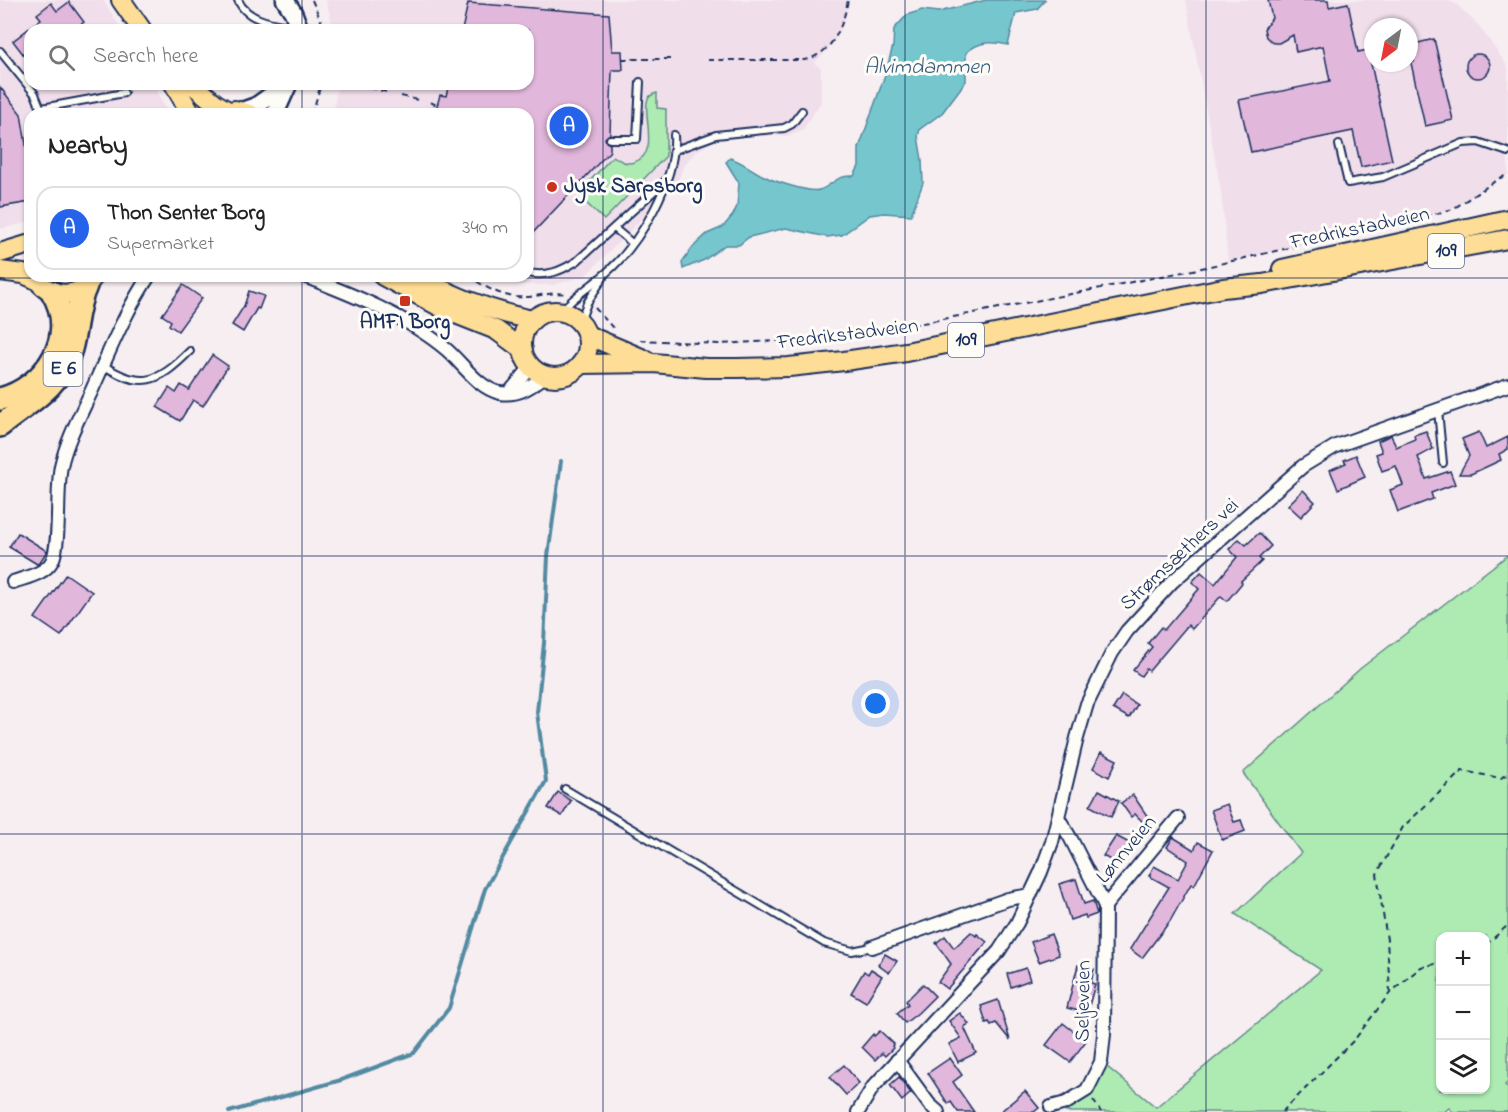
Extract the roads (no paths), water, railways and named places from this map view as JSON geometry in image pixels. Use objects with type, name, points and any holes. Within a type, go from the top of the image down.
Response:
[{"type":"highway","name":"E 6","points":[[0,426],[45,392],[59,376],[71,349],[78,307],[90,282]]},
{"type":"highway","name":"E 6","points":[[0,399],[18,393],[48,368],[61,338],[62,325],[57,300],[41,283]]},
{"type":"main road","points":[[121,0],[138,24]]},
{"type":"main road","points":[[177,90],[188,108]]},
{"type":"main road","points":[[201,90],[228,108]]},
{"type":"main road","name":"Fredrikstadveien","points":[[1223,288],[1257,275],[1508,219]]},
{"type":"main road","name":"Fredrikstadveien","points":[[581,364],[654,363],[706,368],[737,368],[789,367],[844,361],[906,352],[1223,288],[1262,284],[1508,238]]},
{"type":"main road","points":[[0,253],[24,246]]},
{"type":"main road","points":[[0,271],[24,274]]},
{"type":"main road","points":[[41,283],[70,294],[88,282]]},
{"type":"main road","points":[[394,282],[448,311],[496,330],[533,364]]},
{"type":"main road","points":[[426,282],[461,299],[503,314],[532,320]]},
{"type":"main road","points":[[533,364],[522,339],[525,329],[540,314],[561,311]]},
{"type":"main road","name":"109","points":[[561,311],[571,315],[584,329]]},
{"type":"main road","points":[[581,364],[588,346],[584,329]]},
{"type":"main road","name":"Fredrikstadveien","points":[[584,329],[654,363]]},
{"type":"main road","name":"109","points":[[533,364],[565,375],[581,364]]},
{"type":"street","points":[[285,0],[298,24]]},
{"type":"street","points":[[249,108],[256,106],[279,90]]},
{"type":"street","points":[[278,108],[285,90]]},
{"type":"street","points":[[13,582],[46,570],[53,559],[56,549],[58,487],[70,439],[131,303],[145,282]]},
{"type":"street","points":[[318,282],[385,310],[405,322],[447,350],[481,383],[500,393],[509,393],[533,364]]},
{"type":"street","name":"Strømsæthers vei","points":[[858,1112],[873,1087],[999,951],[1017,923],[1041,872],[1059,819],[1087,704],[1112,653],[1148,607],[1303,466],[1336,446],[1508,385]]},
{"type":"street","name":"Lønnveien","points":[[1105,906],[1178,818]]},
{"type":"street","points":[[1059,819],[1105,906]]},
{"type":"street","points":[[872,947],[1008,899],[1030,895]]},
{"type":"street","name":"Seljeveien","points":[[1051,1107],[1066,1103],[1087,1090],[1101,1062],[1104,1034],[1105,906]]},
{"type":"street","points":[[897,1060],[929,1104],[938,1112]]},
{"type":"lane","points":[[238,0],[242,9],[254,17],[277,24]]},
{"type":"lane","points":[[0,51],[24,81]]},
{"type":"lane","points":[[610,139],[637,139],[640,82]]},
{"type":"lane","points":[[31,90],[41,108]]},
{"type":"lane","points":[[56,108],[124,93]]},
{"type":"lane","points":[[675,150],[716,135],[784,128],[792,124],[802,111]]},
{"type":"lane","points":[[584,329],[587,303],[607,272],[632,243],[651,213],[668,178],[675,150],[674,135]]},
{"type":"lane","points":[[1339,145],[1348,183],[1383,177],[1463,143],[1478,142],[1508,152]]},
{"type":"lane","points":[[534,273],[546,274],[564,270],[577,261],[668,178]]},
{"type":"lane","points":[[614,228],[632,243]]},
{"type":"lane","points":[[561,311],[576,295],[607,272]]},
{"type":"lane","points":[[104,364],[119,375],[138,381],[148,381],[180,361],[190,351]]},
{"type":"lane","points":[[1438,409],[1443,463]]},
{"type":"lane","points":[[565,789],[824,943],[852,951],[872,947]]},
{"type":"water","name":"Alvimdammen","points":[[986,0],[1045,0],[1037,9],[1016,13],[1008,45],[986,43],[966,53],[966,81],[942,113],[920,129],[918,136],[923,183],[911,215],[884,213],[870,215],[842,235],[827,237],[786,228],[749,237],[739,245],[725,245],[704,260],[683,269],[682,262],[692,248],[707,234],[723,227],[737,206],[739,183],[726,162],[730,158],[769,178],[808,190],[819,190],[842,177],[854,176],[859,166],[859,148],[893,46],[894,29],[907,15],[922,10],[939,12]]},
{"type":"waterway","points":[[229,1112],[341,1080],[414,1053],[449,1008],[485,889],[546,781],[537,712],[544,643],[548,556],[561,461]]},
{"type":"place","name":"Thon Senter Borg","points":[[569,126]]},
{"type":"place","name":"Jysk Sarpsborg","points":[[552,187]]},
{"type":"place","name":"AMFI Borg","points":[[405,301]]}]
